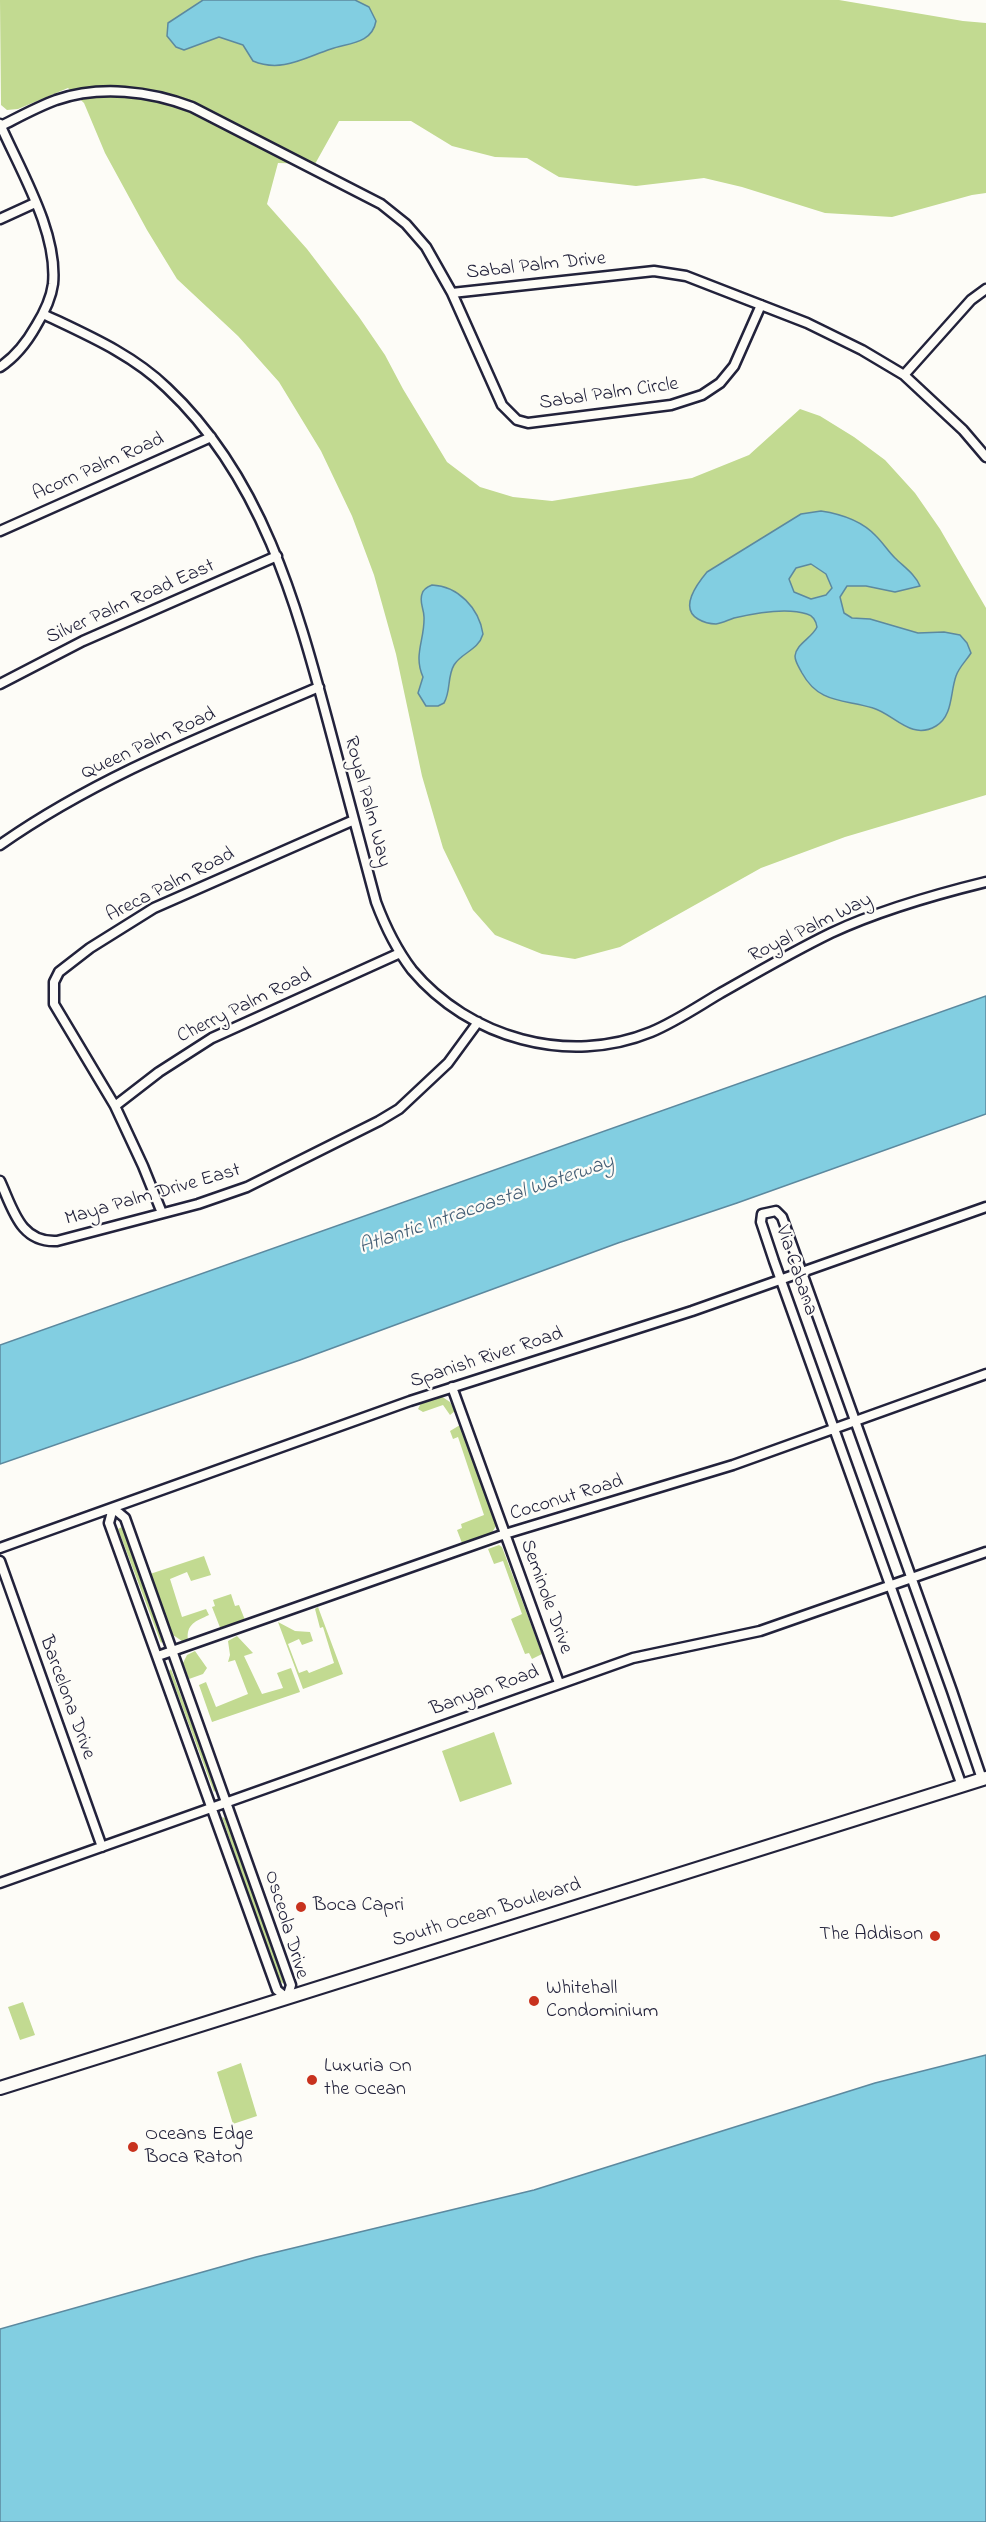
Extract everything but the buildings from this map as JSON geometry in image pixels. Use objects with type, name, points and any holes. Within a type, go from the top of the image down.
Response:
[{"type":"main road","name":"South Ocean Boulevard","points":[[0,2088],[984,1779]]},
{"type":"street","name":"Sabal Palm Drive","points":[[0,125],[56,100],[85,93],[122,91],[173,100],[192,107],[381,204],[406,224],[426,247],[452,293],[665,272],[686,276],[830,333],[904,375],[963,430],[986,457]]},
{"type":"street","points":[[0,125],[46,231],[53,262],[53,284],[43,314],[30,337],[0,367]]},
{"type":"street","points":[[0,219],[35,203]]},
{"type":"street","points":[[904,375],[971,300],[986,289]]},
{"type":"street","name":"Sabal Palm Circle","points":[[452,293],[502,405],[517,420],[528,423],[671,405],[702,395],[720,383],[734,366],[760,305]]},
{"type":"street","name":"Royal Palm Way","points":[[43,314],[110,346],[135,362],[188,408],[211,437],[252,504],[277,555],[303,628],[383,922],[400,953],[427,986],[443,1000],[478,1022],[510,1037],[542,1044],[586,1046],[629,1039],[670,1023],[778,960],[833,932],[909,903],[986,882]]},
{"type":"street","name":"Acorn Palm Road","points":[[0,531],[211,437]]},
{"type":"street","name":"Silver Palm Road East","points":[[0,684],[83,641],[277,555]]},
{"type":"street","name":"Queen Palm Road","points":[[0,846],[45,815],[91,788],[319,687]]},
{"type":"street","name":"Areca Palm Road","points":[[162,1213],[115,1106],[54,1004],[54,982],[59,972],[90,948],[154,908],[354,820]]},
{"type":"street","name":"Cherry Palm Road","points":[[115,1106],[159,1072],[212,1038],[400,953]]},
{"type":"street","name":"Maya Palm Drive East","points":[[0,1181],[21,1224],[33,1237],[46,1242],[198,1204],[247,1187],[295,1165],[389,1115],[415,1095],[448,1063],[478,1022]]},
{"type":"street","name":"Spanish River Road","points":[[0,1548],[452,1387],[802,1274],[986,1207]]},
{"type":"street","name":"Via Cabana","points":[[962,1786],[781,1281],[761,1222],[761,1217],[766,1212],[776,1211],[782,1217],[984,1779]]},
{"type":"street","name":"Coconut Road","points":[[158,1656],[505,1534],[733,1465],[986,1374]]},
{"type":"street","name":"Seminole Drive","points":[[452,1387],[559,1683]]},
{"type":"street","name":"Osceola Drive","points":[[113,1508],[125,1518],[172,1652],[291,1985],[287,1998],[277,1990],[109,1523],[113,1508]]},
{"type":"street","name":"Banyan Road","points":[[0,1883],[559,1683],[644,1655],[760,1631],[986,1552]]},
{"type":"street","name":"Barcelona Drive","points":[[0,1561],[102,1847]]},
{"type":"green space","points":[[0,0],[839,0],[986,23],[986,193],[892,217],[825,213],[742,187],[704,178],[636,186],[559,177],[527,158],[495,157],[452,146],[411,121],[339,121],[315,164],[278,163],[267,204],[307,249],[359,317],[385,355],[447,462],[480,487],[513,497],[552,501],[692,478],[749,455],[800,409],[820,416],[885,460],[915,493],[940,529],[986,608],[986,795],[845,837],[761,868],[620,947],[575,959],[542,954],[495,935],[473,910],[443,848],[422,776],[396,654],[374,575],[352,516],[321,451],[279,382],[238,336],[177,279],[105,153],[84,103],[68,88],[18,109],[7,110],[1,105]]},
{"type":"green space","points":[[441,1396],[450,1402],[455,1411],[450,1415],[443,1405],[423,1412],[418,1409],[421,1403]]},
{"type":"green space","points":[[460,1425],[496,1526],[490,1536],[465,1545],[457,1530],[462,1528],[461,1524],[484,1515],[458,1437],[453,1439],[450,1431]]},
{"type":"green space","points":[[122,1527],[163,1641],[161,1643],[118,1529]]},
{"type":"green space","points":[[499,1545],[502,1547],[542,1654],[532,1659],[529,1653],[525,1654],[511,1619],[522,1614],[503,1561],[494,1564],[488,1549]]},
{"type":"green space","points":[[204,1556],[211,1575],[191,1581],[187,1572],[170,1579],[182,1617],[206,1609],[209,1615],[193,1624],[189,1630],[188,1640],[182,1641],[173,1635],[150,1574]]},
{"type":"green space","points":[[231,1594],[235,1606],[239,1605],[245,1620],[221,1630],[212,1607],[215,1606],[213,1600]]},
{"type":"green space","points":[[318,1607],[343,1674],[303,1689],[278,1622],[295,1631],[310,1632],[313,1641],[302,1645],[299,1639],[288,1644],[299,1673],[307,1670],[309,1673],[334,1663],[323,1627],[320,1628],[315,1609]]},
{"type":"green space","points":[[237,1636],[253,1653],[244,1656],[262,1694],[283,1688],[277,1673],[291,1668],[300,1692],[212,1722],[199,1685],[206,1682],[216,1707],[248,1694],[235,1660],[228,1662],[230,1655],[228,1641]]},
{"type":"green space","points":[[195,1651],[207,1668],[203,1674],[189,1679],[183,1663],[187,1655]]},
{"type":"green space","points":[[171,1669],[216,1789],[214,1792],[169,1671]]},
{"type":"green space","points":[[494,1732],[512,1784],[460,1802],[442,1751]]},
{"type":"green space","points":[[222,1817],[227,1819],[284,1984],[279,1981]]},
{"type":"green space","points":[[23,2002],[35,2035],[20,2040],[8,2007]]},
{"type":"green space","points":[[241,2063],[257,2116],[233,2124],[217,2072]]},
{"type":"water","points":[[203,0],[355,0],[369,7],[376,21],[370,34],[358,41],[292,63],[263,64],[253,61],[243,45],[219,37],[184,50],[176,47],[167,36],[168,23]]},
{"type":"water","points":[[829,512],[864,526],[912,574],[920,586],[895,592],[866,586],[847,586],[840,597],[844,613],[852,618],[870,619],[918,633],[944,632],[960,635],[967,643],[971,653],[957,673],[948,710],[936,726],[927,730],[911,728],[881,711],[833,699],[816,690],[802,673],[795,658],[798,648],[817,627],[814,619],[809,615],[790,611],[770,612],[751,614],[716,624],[702,621],[693,614],[690,609],[692,596],[707,572],[801,514]],"holes":[[[811,564],[826,574],[832,588],[826,595],[811,599],[794,592],[789,579],[796,568]]]},
{"type":"water","points":[[432,585],[450,589],[466,600],[481,624],[483,634],[474,648],[454,665],[444,703],[438,706],[426,706],[418,693],[423,677],[419,661],[424,625],[421,597],[423,591]]},
{"type":"water","name":"Atlantic Intracoastal Waterway","points":[[986,996],[986,1114],[618,1243],[300,1360],[0,1464],[0,1345]]},
{"type":"water","points":[[986,2055],[986,2522],[0,2522],[0,2329],[256,2257],[534,2190],[875,2083]]},
{"type":"place","name":"Boca Capri","points":[[301,1907]]},
{"type":"place","name":"The Addison","points":[[935,1936]]},
{"type":"place","name":"Whitehall Condominium","points":[[534,2001]]},
{"type":"place","name":"Luxuria On the Ocean","points":[[312,2080]]},
{"type":"place","name":"Oceans Edge Boca Raton","points":[[133,2147]]}]
